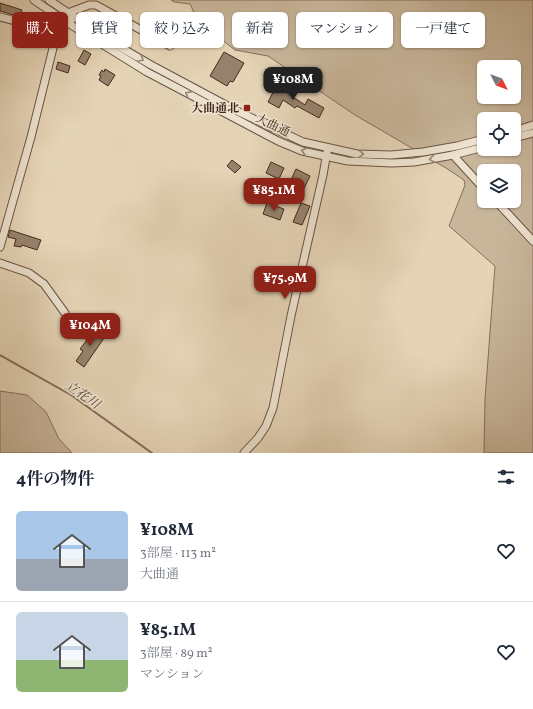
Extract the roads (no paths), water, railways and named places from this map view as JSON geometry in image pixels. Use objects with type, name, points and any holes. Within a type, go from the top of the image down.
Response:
[{"type":"street","name":"大曲通","points":[[34,0],[52,12]]},
{"type":"street","name":"大曲通","points":[[49,0],[151,65],[239,112],[303,142],[357,154],[391,155],[423,152],[477,141]]},
{"type":"street","points":[[68,23],[71,15],[89,5],[96,5],[140,29]]},
{"type":"street","points":[[0,17],[12,20]]},
{"type":"street","name":"大曲通","points":[[68,23],[147,72],[265,134],[302,151],[360,162],[392,163],[414,162],[453,156],[477,149]]},
{"type":"street","points":[[0,247],[31,137],[53,48]]},
{"type":"street","points":[[521,129],[533,125]]},
{"type":"street","points":[[521,136],[533,133]]},
{"type":"street","points":[[244,453],[266,426],[273,408],[327,148]]},
{"type":"street","points":[[453,156],[477,182]]},
{"type":"street","points":[[502,208],[533,241]]},
{"type":"street","points":[[0,263],[29,273],[44,284],[65,313]]},
{"type":"waterway","name":"立花川","points":[[0,355],[71,395],[152,453]]},
{"type":"place","name":"大曲通北","points":[[247,108]]}]
